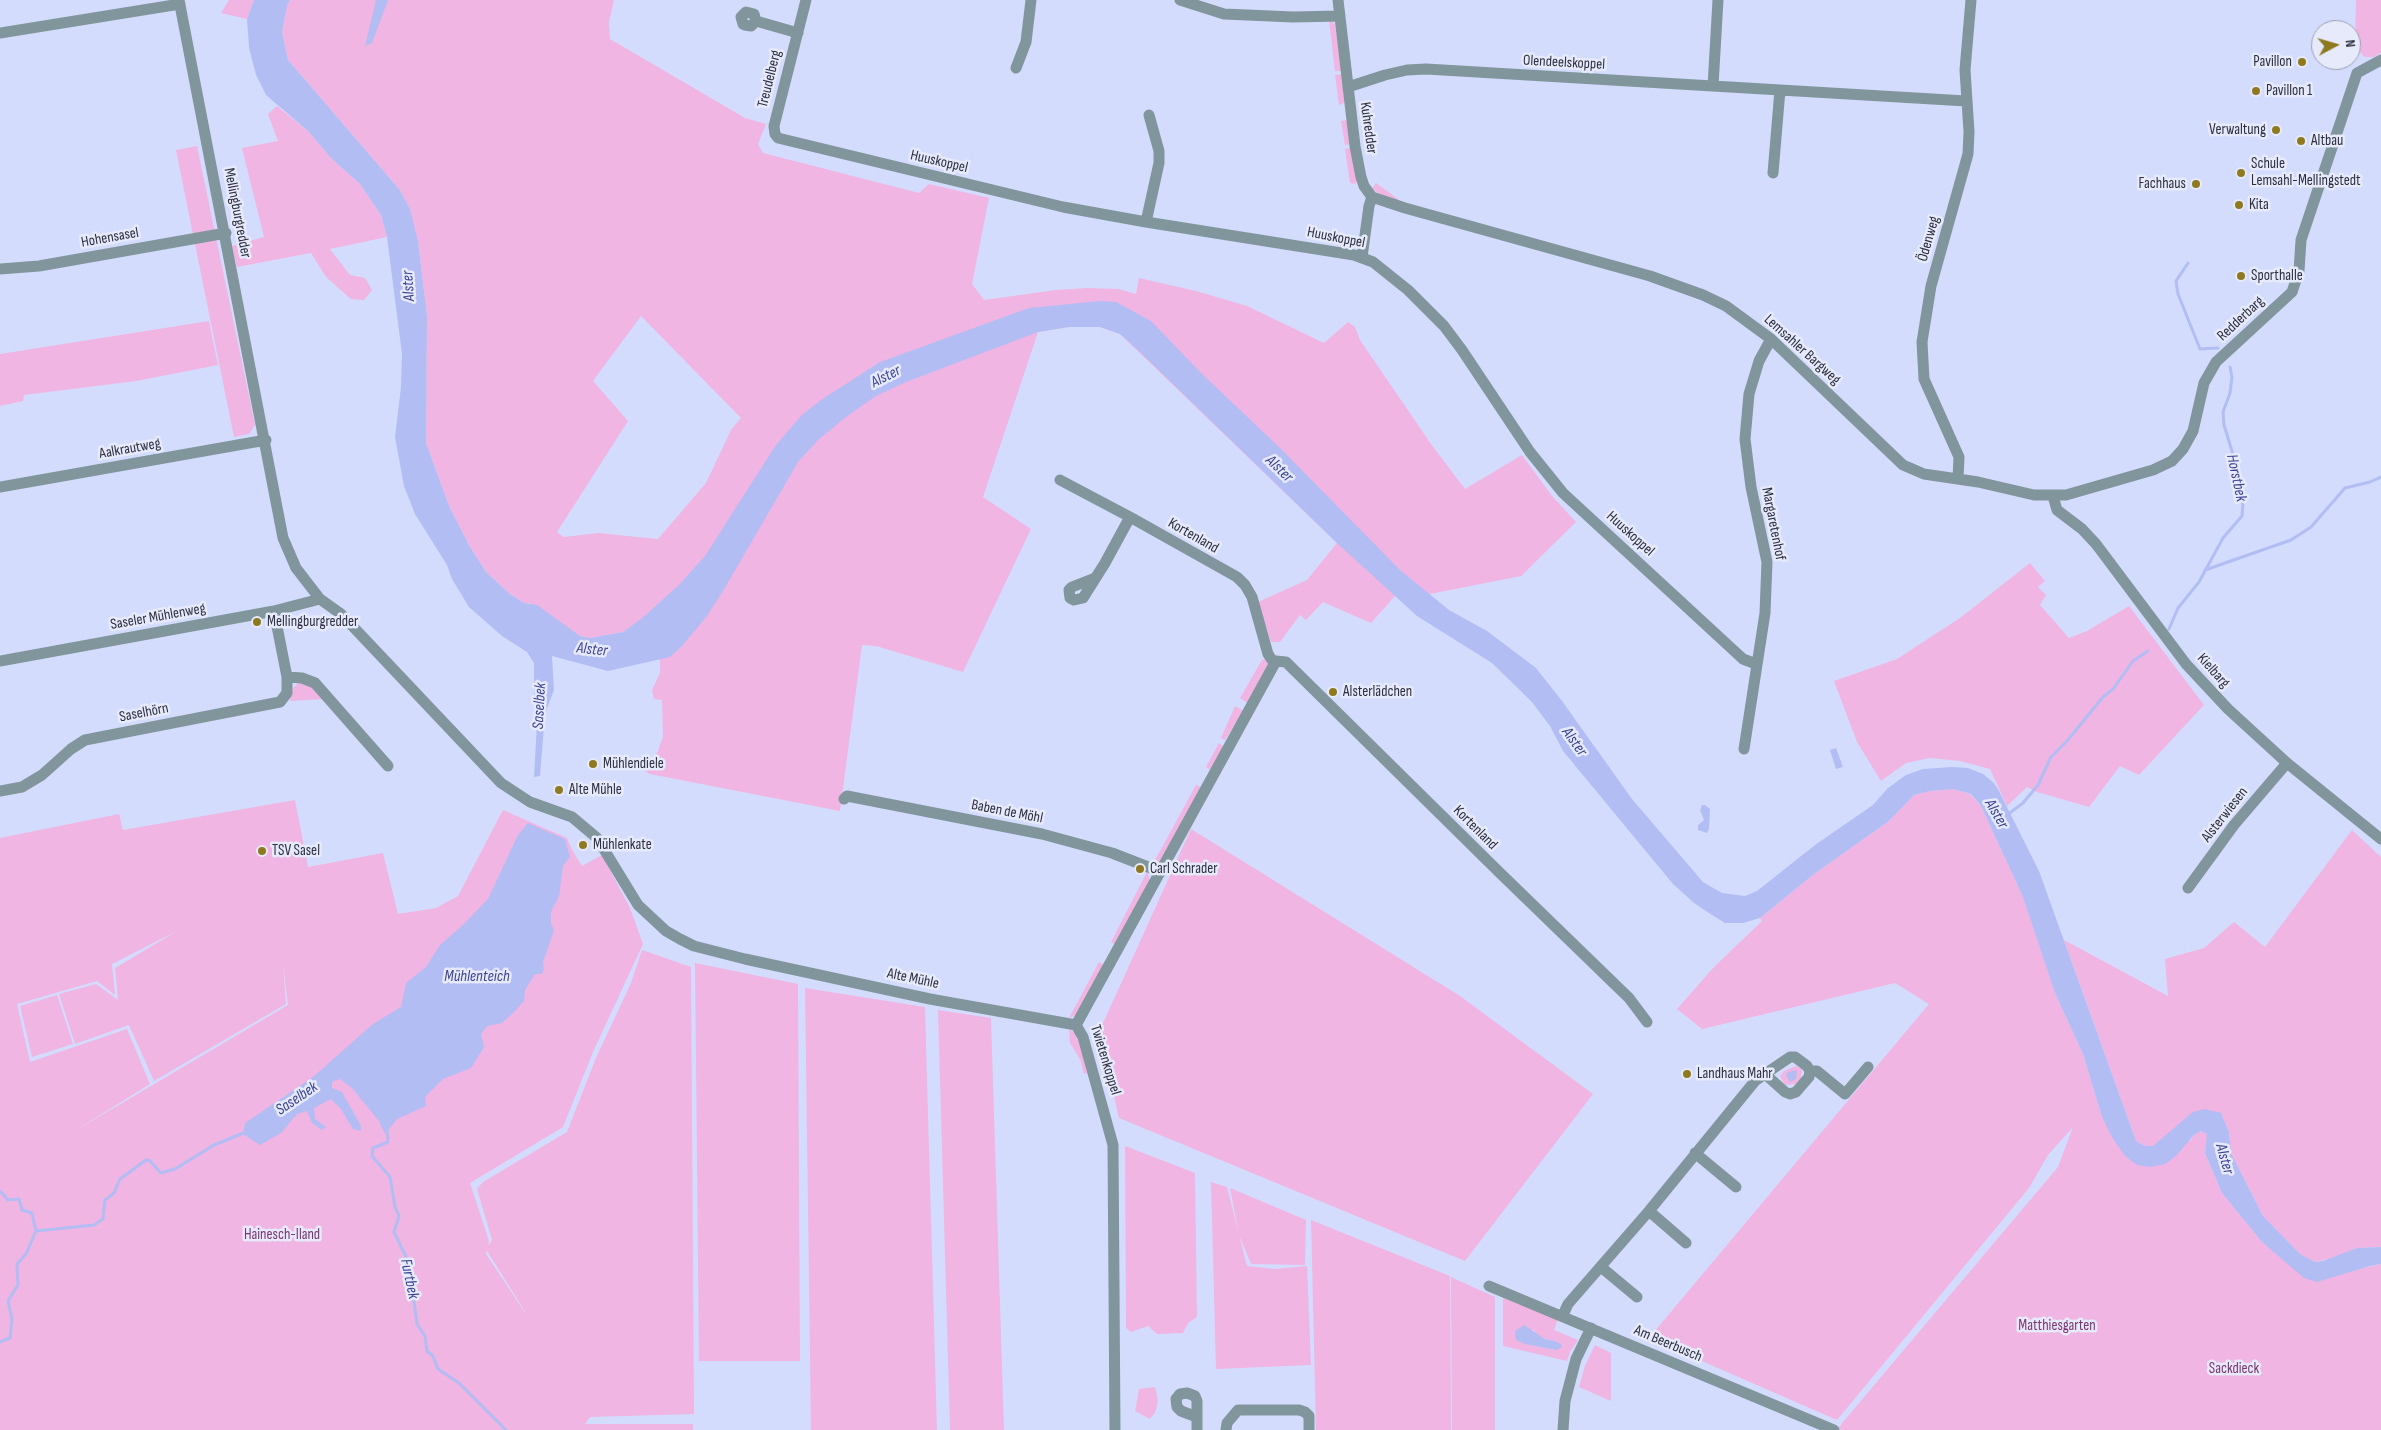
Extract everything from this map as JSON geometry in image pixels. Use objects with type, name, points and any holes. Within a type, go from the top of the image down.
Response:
[{"type":"street","name":"Treudelberg","points":[[775,134],[774,126],[806,0]]},
{"type":"street","points":[[1016,68],[1026,42],[1031,0]]},
{"type":"street","points":[[1180,0],[1224,14],[1293,17],[1340,16]]},
{"type":"street","name":"Kuhredder","points":[[1338,0],[1361,177],[1364,186],[1372,197]]},
{"type":"street","points":[[1713,86],[1718,0]]},
{"type":"street","name":"Ödenweg","points":[[1958,479],[1959,457],[1924,379],[1922,342],[1931,286],[1968,154],[1966,43],[1971,0]]},
{"type":"street","points":[[0,33],[179,2]]},
{"type":"street","name":"Mellingburgredder","points":[[179,2],[226,232],[284,538],[296,568],[320,599]]},
{"type":"street","points":[[756,21],[798,32]]},
{"type":"street","name":"Redderbarg","points":[[2053,496],[2091,489],[2153,470],[2172,461],[2183,449],[2192,431],[2204,383],[2216,362],[2292,292],[2298,272],[2301,240],[2358,73],[2381,60]]},
{"type":"street","name":"Olendeelskoppel","points":[[1348,87],[1385,74],[1426,69],[1966,101]]},
{"type":"street","points":[[1773,173],[1780,90]]},
{"type":"street","points":[[1146,222],[1159,163],[1159,150],[1149,116]]},
{"type":"street","name":"Huuskoppel","points":[[775,134],[783,140],[1063,207],[1362,256],[1388,273],[1444,326],[1530,452],[1563,493],[1743,659],[1756,664]]},
{"type":"street","points":[[1362,256],[1372,197]]},
{"type":"street","name":"Lemsahler Bargweg","points":[[1372,197],[1405,208],[1650,276],[1703,295],[1726,306],[1772,339],[1902,465],[1924,474],[2034,495],[2053,496]]},
{"type":"street","name":"Hohensasel","points":[[0,269],[39,266],[226,232]]},
{"type":"street","name":"Margaretenhof","points":[[1744,749],[1765,613],[1767,562],[1751,487],[1745,439],[1749,394],[1759,361],[1772,339]]},
{"type":"street","name":"Aalkrautweg","points":[[0,486],[266,440]]},
{"type":"street","name":"Kortenland","points":[[1060,480],[1130,517],[1237,578],[1252,597],[1268,654],[1276,662],[1286,662],[1630,998],[1647,1022]]},
{"type":"street","name":"Kielbarg","points":[[2053,496],[2057,510],[2082,529],[2096,544],[2186,664],[2228,709],[2287,763],[2381,839]]},
{"type":"street","points":[[1095,578],[1130,517]]},
{"type":"street","name":"Saseler Mühlenweg","points":[[0,661],[274,612],[320,599]]},
{"type":"street","name":"Alte Mühle","points":[[320,599],[341,614],[501,783],[530,802],[572,817],[597,838],[638,905],[666,931],[680,939],[694,946],[746,959],[930,999],[1076,1025]]},
{"type":"street","name":"Saselhörn","points":[[0,791],[22,787],[42,775],[71,749],[85,740],[280,702],[287,693],[287,677],[274,612]]},
{"type":"street","name":"Twietenkoppel","points":[[1115,1430],[1113,1145],[1112,1135],[1083,1037],[1076,1025],[1276,662]]},
{"type":"street","points":[[287,677],[302,678],[315,684],[388,766]]},
{"type":"street","name":"Alsterwiesen","points":[[2188,888],[2234,826],[2287,763]]},
{"type":"street","name":"Baben de Möhl","points":[[844,799],[847,796],[1042,834],[1112,854],[1161,872]]},
{"type":"street","points":[[1563,1315],[1568,1304],[1648,1211],[1755,1081],[1765,1074],[1790,1057],[1795,1057],[1807,1066],[1810,1071],[1809,1077],[1796,1092],[1790,1094],[1785,1092],[1765,1074]]},
{"type":"street","points":[[1810,1071],[1817,1071],[1845,1094],[1868,1067]]},
{"type":"street","points":[[1695,1153],[1736,1187]]},
{"type":"street","points":[[1648,1211],[1686,1242]]},
{"type":"street","points":[[1601,1267],[1637,1297]]},
{"type":"street","name":"Am Beerbusch","points":[[1489,1286],[1563,1315],[1834,1430]]},
{"type":"street","points":[[1563,1430],[1565,1401],[1576,1359],[1591,1328]]},
{"type":"street","points":[[1226,1430],[1226,1423],[1238,1410],[1299,1410],[1309,1416],[1310,1430]]},
{"type":"street","points":[[1197,1417],[1197,1430]]},
{"type":"green space","points":[[229,0],[254,0],[247,19],[221,13]]},
{"type":"green space","points":[[290,0],[614,0],[609,22],[610,39],[745,118],[766,124],[758,144],[763,153],[919,193],[929,184],[989,198],[972,284],[984,300],[1056,290],[1087,288],[1119,289],[1136,294],[1139,278],[1196,291],[1247,306],[1324,343],[1348,322],[1355,327],[1360,340],[1431,444],[1465,489],[1522,455],[1552,496],[1576,522],[1521,576],[1430,594],[1395,596],[1371,623],[1323,602],[1306,620],[1300,615],[1280,642],[1271,642],[1258,602],[1307,580],[1337,543],[1120,334],[1100,327],[1069,327],[1038,332],[983,497],[1031,529],[963,672],[876,646],[862,645],[840,811],[650,774],[645,771],[658,751],[663,736],[662,700],[654,699],[652,690],[660,673],[660,661],[641,620],[623,632],[590,638],[580,636],[529,603],[524,603],[510,594],[486,572],[470,547],[449,506],[426,443],[427,316],[418,241],[410,209],[399,189],[288,60],[282,32]],"holes":[[[641,316],[741,418],[731,430],[706,483],[658,539],[598,533],[564,537],[557,532],[628,421],[593,381]]]},
{"type":"green space","points":[[2356,0],[2381,0],[2381,53],[2374,57],[2365,57],[2361,53],[2361,20],[2356,20]]},
{"type":"green space","points":[[1329,20],[1335,24],[1342,71],[1335,71]]},
{"type":"green space","points":[[1343,74],[1346,102],[1339,105],[1335,75]]},
{"type":"green space","points":[[277,106],[308,131],[331,158],[360,184],[381,215],[387,237],[330,249],[350,275],[365,278],[372,290],[364,300],[351,299],[326,277],[311,253],[237,267],[232,246],[264,237],[242,148],[278,141],[268,114]]},
{"type":"green space","points":[[1348,120],[1351,144],[1345,145],[1341,121]]},
{"type":"green space","points":[[197,146],[255,425],[249,434],[234,437],[176,150]]},
{"type":"green space","points":[[1351,148],[1357,181],[1355,184],[1350,183],[1345,149]]},
{"type":"green space","points":[[1376,183],[1398,199],[1398,201],[1386,198],[1372,189]]},
{"type":"green space","points":[[209,321],[218,365],[136,381],[24,395],[23,401],[0,406],[0,354]]},
{"type":"green space","points":[[2030,563],[2045,581],[2038,587],[2046,595],[2040,605],[2069,638],[2087,631],[2129,606],[2204,705],[2139,775],[2120,766],[2089,807],[2037,792],[2027,787],[2007,806],[1990,769],[1960,761],[1930,758],[1906,763],[1881,781],[1857,742],[1834,681],[1897,659],[1960,618]]},
{"type":"green space","points":[[1267,659],[1268,666],[1249,702],[1246,702],[1240,698],[1262,660]]},
{"type":"green space","points":[[301,681],[312,686],[323,699],[290,701],[293,688]]},
{"type":"green space","points":[[1235,706],[1243,712],[1225,740],[1221,738]]},
{"type":"green space","points":[[1219,743],[1224,747],[1213,769],[1209,769],[1206,767]]},
{"type":"green space","points":[[1196,785],[1201,787],[1160,862],[1154,862]]},
{"type":"green space","points":[[1953,789],[1970,794],[1981,806],[2023,897],[2055,993],[2083,1054],[2102,1117],[2125,1156],[2190,1141],[2194,1135],[2201,1131],[2208,1134],[2205,1153],[2222,1193],[2262,1242],[2280,1256],[2355,1270],[2381,1264],[2381,1430],[1842,1430],[1838,1428],[2058,1167],[2073,1127],[2048,1155],[2029,1188],[1837,1420],[1649,1338],[1929,1004],[1895,983],[1702,1029],[1677,1009],[1714,967],[1762,921],[1760,918],[1814,874],[1889,821],[1914,795],[1930,791]]},
{"type":"green space","name":"Hainesch-Iland","points":[[295,800],[308,867],[383,853],[398,914],[436,908],[458,896],[503,810],[567,838],[582,866],[602,855],[630,908],[643,944],[593,1052],[563,1127],[470,1183],[489,1241],[488,1246],[492,1240],[477,1189],[483,1182],[567,1132],[596,1058],[631,983],[642,950],[691,967],[694,1414],[590,1417],[585,1424],[693,1424],[693,1430],[0,1430],[0,838],[119,814],[123,830]],"holes":[[[177,931],[115,968],[118,1000],[96,984],[59,994],[75,1044],[129,1025],[154,1081],[286,1004],[283,964],[288,1005],[73,1132],[150,1084],[127,1029],[30,1062],[17,1004],[97,981],[115,995],[112,964]],[[487,1251],[526,1313],[526,1314],[486,1254]]]},
{"type":"green space","points":[[1191,829],[1460,996],[1593,1094],[1465,1261],[1119,1118],[1099,1032]]},
{"type":"green space","points":[[2352,830],[2381,857],[2381,1247],[2357,1248],[2338,1257],[2315,1262],[2300,1254],[2263,1216],[2231,1153],[2229,1132],[2221,1113],[2153,1146],[2145,1146],[2136,1141],[2064,940],[2168,996],[2165,959],[2204,948],[2234,922],[2265,947]]},
{"type":"green space","points":[[1147,872],[1150,881],[1116,945],[1111,942]]},
{"type":"green space","points":[[1099,962],[1104,965],[1076,1015],[1069,1018]]},
{"type":"green space","points":[[695,963],[798,984],[800,1361],[699,1361]]},
{"type":"green space","points":[[805,988],[925,1007],[937,1430],[811,1430]]},
{"type":"green space","points":[[57,995],[73,1044],[32,1057],[20,1006]]},
{"type":"green space","points":[[938,1010],[991,1018],[1004,1430],[950,1430]]},
{"type":"green space","points":[[1069,1029],[1075,1033],[1090,1072],[1084,1074],[1080,1059],[1070,1043]]},
{"type":"green space","points":[[1796,1066],[1802,1069],[1801,1079],[1795,1084],[1785,1085],[1780,1076],[1784,1071]]},
{"type":"green space","points":[[1125,1146],[1195,1173],[1197,1317],[1188,1323],[1183,1333],[1157,1334],[1148,1326],[1131,1332],[1126,1328]]},
{"type":"green space","points":[[1211,1182],[1227,1187],[1247,1266],[1275,1269],[1307,1266],[1311,1365],[1216,1369]]},
{"type":"green space","points":[[1230,1188],[1306,1220],[1305,1265],[1251,1264],[1239,1235]]},
{"type":"green space","points":[[1311,1220],[1450,1276],[1451,1430],[1316,1430]]},
{"type":"green space","points":[[1451,1277],[1495,1297],[1495,1430],[1452,1430]]},
{"type":"green space","points":[[1503,1298],[1558,1319],[1554,1330],[1578,1340],[1570,1352],[1567,1361],[1503,1346]],"holes":[[[1533,1329],[1536,1334],[1545,1339],[1561,1344],[1556,1350],[1525,1344]]]},
{"type":"green space","points":[[1595,1345],[1611,1353],[1611,1401],[1579,1387],[1585,1366]]},
{"type":"green space","points":[[1155,1387],[1158,1401],[1155,1413],[1150,1419],[1135,1411],[1139,1389]]},
{"type":"water","name":"Alster","points":[[254,0],[290,0],[282,32],[288,60],[399,189],[410,209],[418,241],[427,316],[426,443],[449,506],[470,547],[486,572],[510,594],[524,603],[537,605],[580,636],[590,638],[623,632],[641,619],[679,585],[705,556],[776,445],[802,415],[821,400],[880,362],[1029,308],[1100,301],[1116,302],[1151,321],[1400,570],[1449,610],[1487,631],[1536,668],[1632,799],[1703,882],[1722,893],[1745,896],[1757,891],[1815,845],[1873,805],[1888,788],[1906,775],[1923,769],[1952,767],[1968,768],[1983,774],[1994,783],[1999,791],[2039,871],[2136,1141],[2145,1146],[2153,1146],[2193,1112],[2205,1109],[2221,1113],[2229,1132],[2231,1153],[2263,1216],[2300,1254],[2315,1262],[2323,1261],[2357,1248],[2381,1247],[2381,1264],[2317,1282],[2304,1278],[2262,1242],[2222,1193],[2205,1153],[2207,1134],[2201,1131],[2194,1135],[2176,1156],[2165,1164],[2150,1167],[2137,1165],[2125,1156],[2112,1137],[2102,1117],[2083,1054],[2055,993],[2023,897],[1981,806],[1971,794],[1953,789],[1930,791],[1914,795],[1889,821],[1814,874],[1760,918],[1743,923],[1725,923],[1694,903],[1673,884],[1563,751],[1550,726],[1532,702],[1492,663],[1417,616],[1337,543],[1139,351],[1120,334],[1100,327],[1069,327],[1038,332],[906,382],[876,396],[846,417],[818,440],[798,462],[707,616],[682,646],[670,657],[608,671],[552,656],[554,690],[545,714],[540,776],[534,777],[537,723],[534,713],[534,663],[527,652],[502,636],[469,607],[452,579],[447,565],[415,514],[404,486],[395,437],[401,387],[402,354],[387,237],[381,215],[360,184],[331,158],[308,131],[266,95],[256,75],[249,48],[247,19]]},
{"type":"water","points":[[376,0],[388,0],[372,43],[365,46]]},
{"type":"water","points":[[1836,748],[1843,767],[1836,769],[1830,750]]},
{"type":"water","points":[[1702,805],[1710,809],[1707,833],[1698,830],[1698,825],[1704,820],[1700,810]]},
{"type":"water","name":"Mühlenteich","points":[[528,823],[565,839],[570,857],[563,866],[559,896],[551,912],[551,923],[554,930],[543,962],[544,969],[542,974],[535,974],[525,990],[524,1001],[512,1014],[502,1023],[487,1026],[481,1034],[484,1047],[471,1068],[443,1079],[425,1097],[426,1106],[397,1119],[385,1134],[379,1121],[352,1088],[340,1079],[332,1082],[332,1088],[342,1092],[361,1126],[361,1131],[353,1129],[341,1109],[331,1099],[314,1108],[315,1119],[326,1127],[322,1130],[312,1123],[307,1111],[297,1114],[281,1133],[260,1145],[243,1134],[245,1123],[313,1077],[373,1024],[401,1007],[406,983],[426,967],[440,945],[488,899],[518,835]]},
{"type":"water","points":[[1797,1070],[1796,1079],[1790,1082],[1786,1075],[1788,1072]]},
{"type":"water","points":[[1524,1325],[1545,1339],[1561,1344],[1562,1347],[1556,1350],[1525,1344],[1516,1340],[1515,1331]]},
{"type":"waterway","name":"Horstbek","points":[[2188,263],[2176,281],[2178,294],[2200,349],[2218,348]]},
{"type":"waterway","name":"Horstbek","points":[[2169,629],[2178,608],[2199,582],[2223,538],[2242,516],[2243,504],[2232,451],[2224,425],[2223,412],[2230,393],[2232,377],[2230,367]]},
{"type":"waterway","points":[[2205,570],[2291,540],[2311,527],[2345,488],[2370,482],[2381,477]]},
{"type":"waterway","name":"Horstbek","points":[[2007,815],[2023,803],[2038,785],[2051,757],[2067,741],[2103,697],[2113,689],[2133,661],[2148,651]]},
{"type":"waterway","name":"Furtbek","points":[[387,1128],[388,1142],[373,1148],[372,1156],[390,1177],[395,1207],[399,1216],[394,1232],[409,1263],[417,1324],[425,1336],[427,1351],[433,1356],[438,1369],[459,1383],[506,1430]]},
{"type":"waterway","name":"Saselbek","points":[[0,1191],[8,1200],[19,1199],[22,1210],[32,1213],[36,1231],[94,1225],[103,1219],[105,1200],[114,1193],[120,1179],[146,1160],[150,1161],[161,1173],[175,1169],[214,1145],[246,1132]]},
{"type":"waterway","points":[[0,1342],[10,1338],[12,1319],[8,1301],[18,1285],[17,1264],[26,1254],[36,1231]]},
{"type":"place","name":"Pavillon","points":[[2302,62]]},
{"type":"place","name":"Pavillon 1","points":[[2256,91]]},
{"type":"place","name":"Verwaltung","points":[[2276,130]]},
{"type":"place","name":"Altbau","points":[[2301,141]]},
{"type":"place","name":"Schule Lemsahl-Mellingstedt","points":[[2241,173]]},
{"type":"place","name":"Fachhaus","points":[[2196,184]]},
{"type":"place","name":"Kita","points":[[2239,205]]},
{"type":"place","name":"Sporthalle","points":[[2241,276]]},
{"type":"place","name":"Mellingburgredder","points":[[257,622]]},
{"type":"place","name":"Alsterlädchen","points":[[1333,692]]},
{"type":"place","name":"Mühlendiele","points":[[593,764]]},
{"type":"place","name":"Alte Mühle","points":[[559,790]]},
{"type":"place","name":"Mühlenkate","points":[[583,845]]},
{"type":"place","name":"TSV Sasel","points":[[262,851]]},
{"type":"place","name":"Carl Schrader","points":[[1140,869]]},
{"type":"place","name":"Landhaus Mahr","points":[[1687,1074]]},
{"type":"park label","name":"Matthiesgarten","points":[[2057,1326]]},
{"type":"park label","name":"Sackdieck","points":[[2234,1369]]}]
